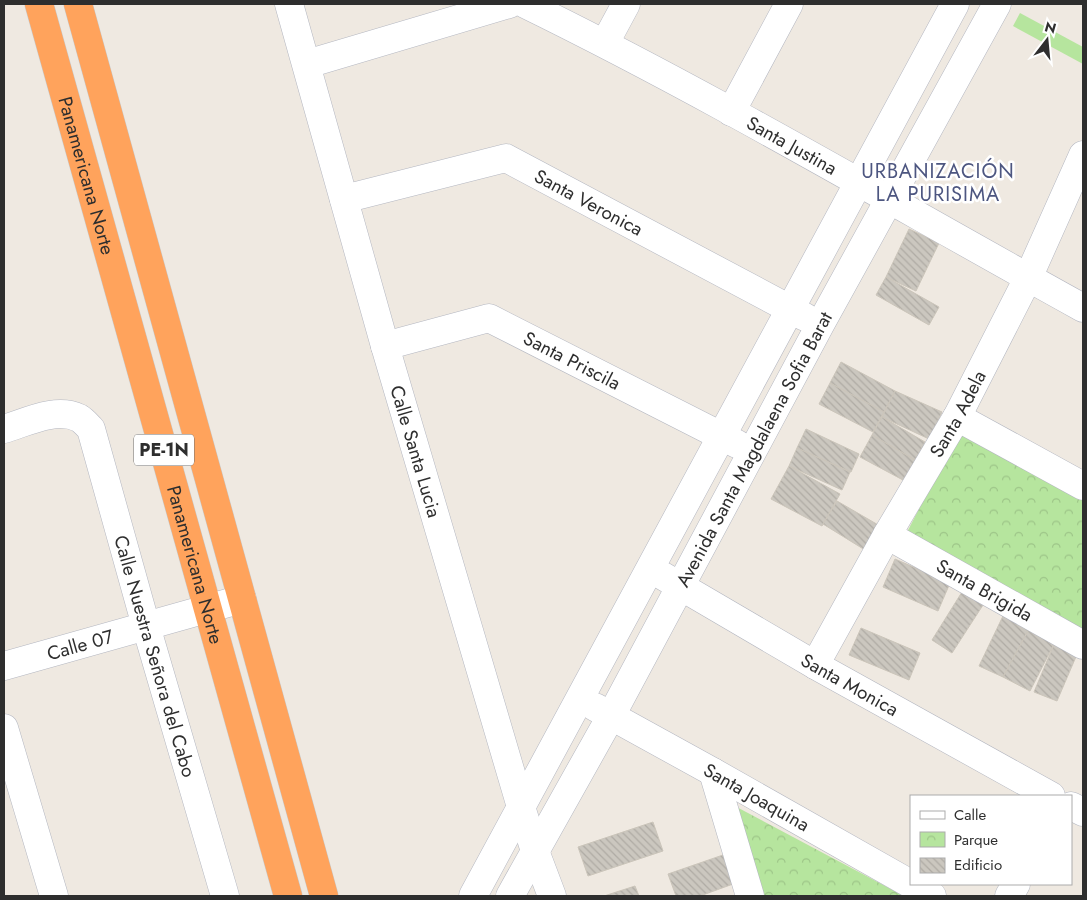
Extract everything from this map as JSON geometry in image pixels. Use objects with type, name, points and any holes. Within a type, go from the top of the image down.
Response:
[{"type":"highway","name":"Panamericana Norte","points":[[39,4],[288,896]]},
{"type":"highway","name":"Panamericana Norte","points":[[78,4],[324,896]]},
{"type":"street","name":"Calle Santa Lucia","points":[[289,4],[385,346],[521,808],[552,896]]},
{"type":"street","points":[[307,64],[510,4]]},
{"type":"street","name":"Santa Justina","points":[[525,4],[605,43],[1083,308]]},
{"type":"street","points":[[605,43],[626,4]]},
{"type":"street","points":[[731,112],[789,4]]},
{"type":"street","name":"Avenida Santa Magdalaena Sofia Barat","points":[[473,896],[955,4]]},
{"type":"street","name":"Avenida Santa Magdalaena Sofia Barat","points":[[510,896],[611,716],[820,325],[997,4]]},
{"type":"street","name":"Santa Adela","points":[[815,665],[887,536],[957,417],[1028,278],[1083,155]]},
{"type":"street","name":"Santa Veronica","points":[[344,199],[506,158],[820,325]]},
{"type":"street","name":"Santa Priscila","points":[[385,346],[489,318],[752,452]]},
{"type":"street","name":"Calle Nuestra Señora del Cabo","points":[[4,429],[51,414],[69,415],[81,419],[91,429],[225,896]]},
{"type":"street","points":[[957,417],[1083,486]]},
{"type":"street","name":"Santa Brigida","points":[[887,536],[1083,646]]},
{"type":"street","name":"Santa Monica","points":[[650,568],[815,665],[1049,795]]},
{"type":"street","name":"Calle 07","points":[[4,666],[242,599]]},
{"type":"street","name":"Santa Joaquina","points":[[580,699],[910,884]]},
{"type":"street","points":[[6,744],[54,896]]},
{"type":"street","points":[[713,772],[750,896]]},
{"type":"street","name":"Santa Joaquina","points":[[913,885],[932,896]]},
{"type":"street","points":[[1009,896],[1015,885]]},
{"type":"green space","points":[[1020,13],[1083,47],[1083,64],[1013,26]]},
{"type":"green space","points":[[959,431],[1083,498],[1083,638],[903,540]]},
{"type":"green space","points":[[731,804],[904,896],[761,896]]},
{"type":"building","points":[[909,229],[939,243],[916,291],[886,277]]},
{"type":"building","points":[[886,277],[939,307],[929,325],[876,295]]},
{"type":"building","points":[[841,362],[895,391],[884,412],[830,383]]},
{"type":"building","points":[[830,383],[884,412],[873,432],[819,404]]},
{"type":"building","points":[[895,391],[942,412],[929,439],[882,417]]},
{"type":"building","points":[[882,417],[925,442],[915,460],[872,435]]},
{"type":"building","points":[[806,429],[859,454],[851,472],[797,448]]},
{"type":"building","points":[[872,435],[915,460],[903,480],[860,457]]},
{"type":"building","points":[[797,448],[850,472],[842,490],[789,466]]},
{"type":"building","points":[[789,466],[840,494],[822,526],[771,499]]},
{"type":"building","points":[[837,501],[880,526],[865,550],[823,524]]},
{"type":"building","points":[[895,559],[950,583],[938,611],[883,587]]},
{"type":"building","points":[[962,592],[983,605],[952,653],[932,640]]},
{"type":"building","points":[[1003,616],[1029,629],[1003,677],[979,666]]},
{"type":"building","points":[[861,628],[920,653],[909,680],[849,655]]},
{"type":"building","points":[[1029,629],[1055,642],[1030,691],[1003,677]]},
{"type":"building","points":[[1055,642],[1078,652],[1057,701],[1034,692]]},
{"type":"building","points":[[653,822],[663,851],[588,876],[578,847]]},
{"type":"building","points":[[723,855],[733,884],[700,896],[676,896],[668,874]]},
{"type":"building","points":[[635,886],[639,896],[604,896]]},
{"type":"district","name":"URBANIZACIÓN LA PURISIMA","points":[[938,182]]}]
